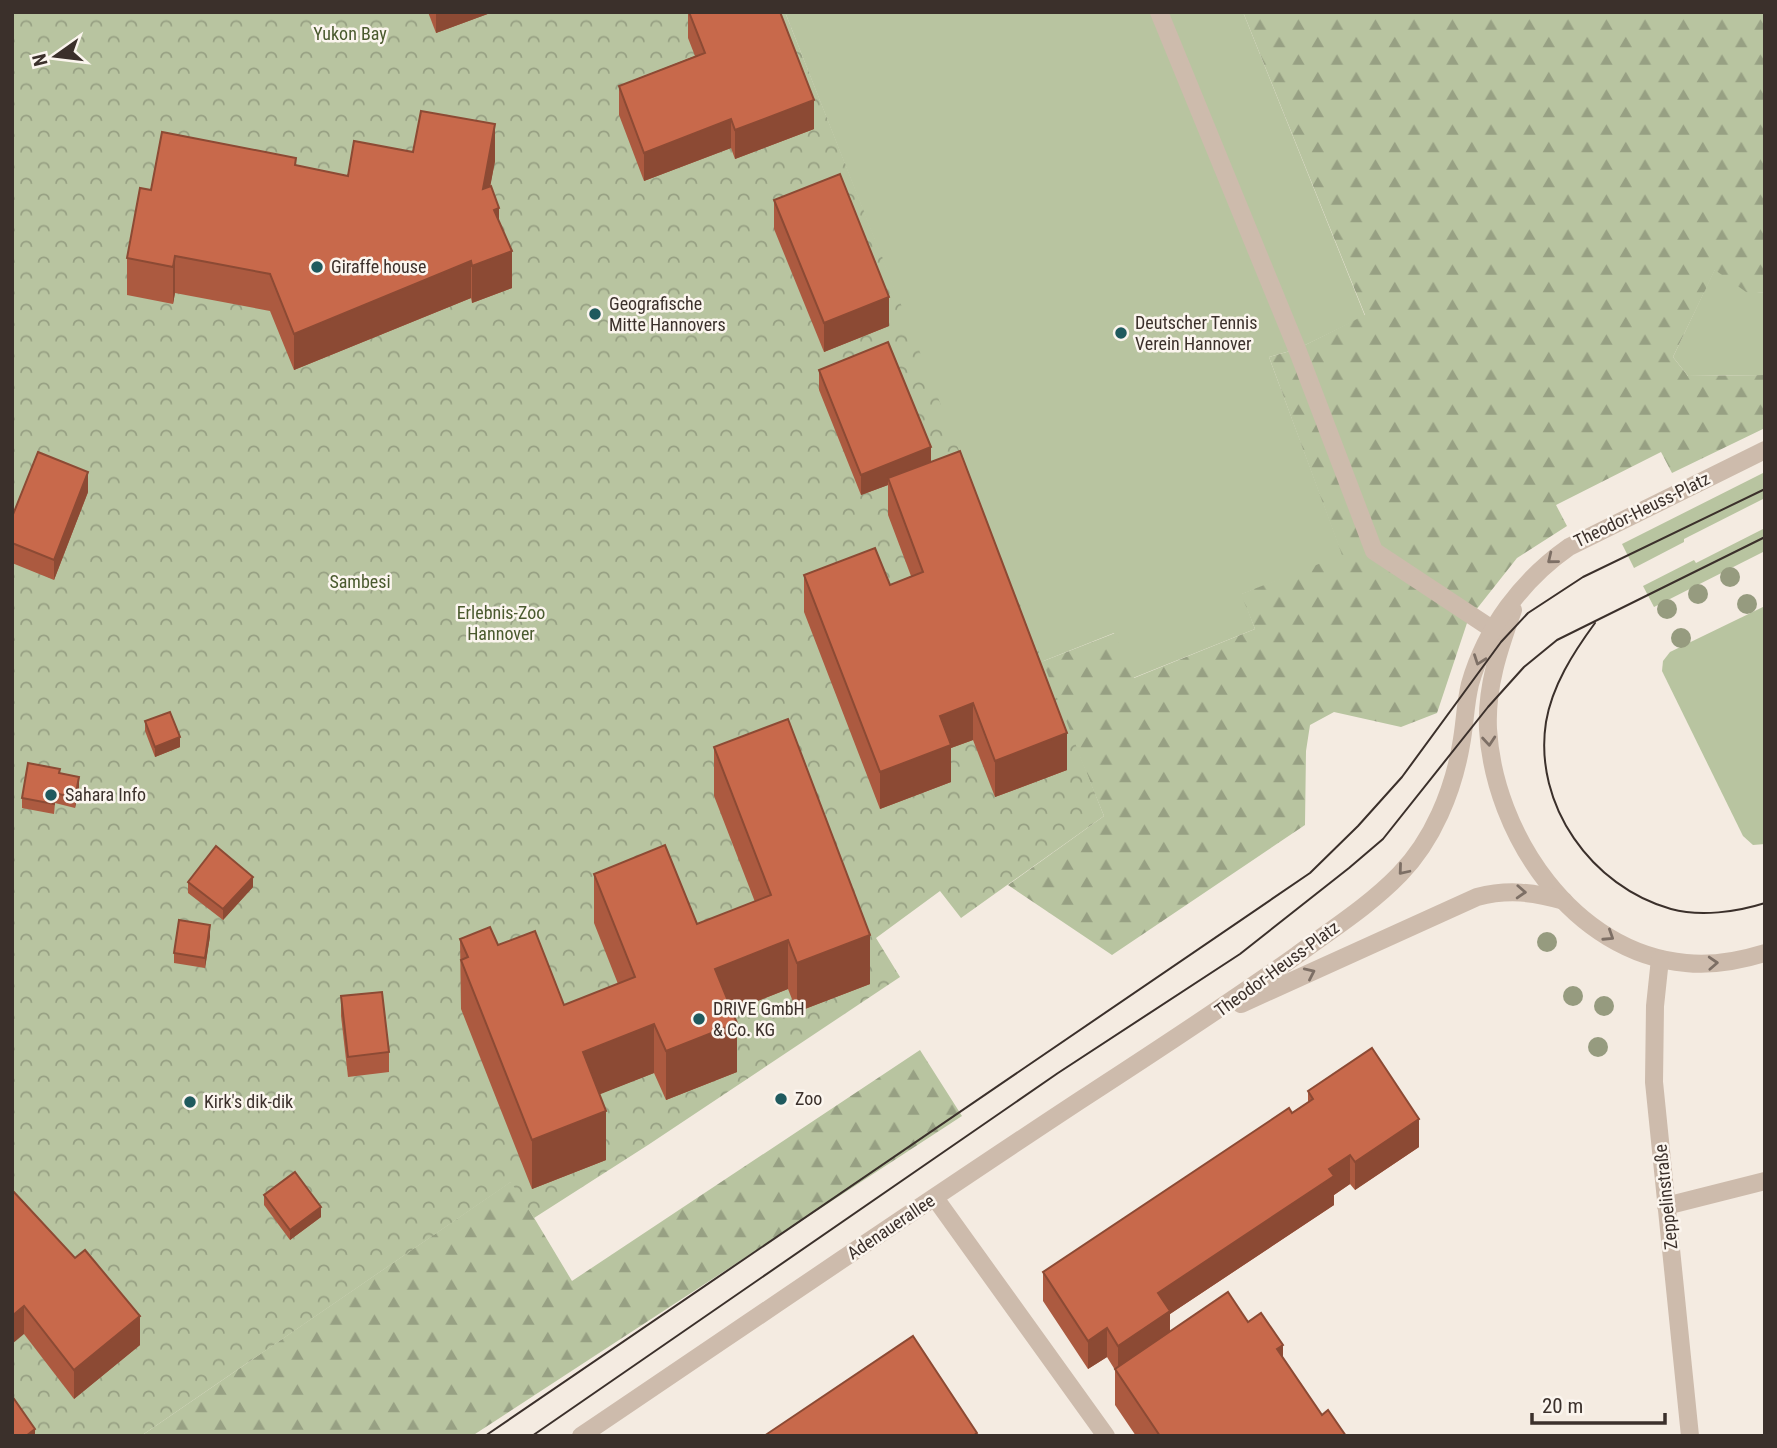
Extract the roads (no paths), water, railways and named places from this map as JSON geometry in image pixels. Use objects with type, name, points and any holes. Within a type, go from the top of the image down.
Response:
[{"type":"street","points":[[1159,12],[1297,349],[1374,551],[1492,629]]},
{"type":"street","name":"Theodor-Heuss-Platz","points":[[1203,1022],[1377,897],[1404,870],[1426,839],[1443,807],[1456,771],[1471,682],[1492,629],[1546,563],[1569,547],[1765,450]]},
{"type":"street","name":"Theodor-Heuss-Platz","points":[[1528,582],[1516,603],[1495,658],[1488,707],[1492,763],[1500,796],[1518,837],[1564,901],[1609,937],[1633,950],[1660,959],[1712,964],[1765,953]]},
{"type":"street","name":"Theodor-Heuss-Platz","points":[[1203,1022],[1477,897],[1514,891],[1564,901]]},
{"type":"street","name":"Zeppelinstraße","points":[[1660,959],[1655,1006],[1654,1082],[1690,1436]]},
{"type":"street","name":"Adenauerallee","points":[[581,1436],[1203,1022]]},
{"type":"street","points":[[1666,1206],[1765,1181]]},
{"type":"street","points":[[935,1198],[1106,1436]]},
{"type":"tram line","points":[[485,1436],[1310,873],[1358,826],[1402,777],[1501,642],[1528,613],[1583,577],[1765,489]]},
{"type":"tram line","points":[[532,1436],[1058,1073],[1240,954],[1383,839],[1488,707],[1524,667],[1557,640],[1765,537]]},
{"type":"tram line","points":[[1595,623],[1564,670],[1546,722],[1544,753],[1549,783],[1559,812],[1574,838],[1593,862],[1616,882],[1642,898],[1671,909],[1694,913],[1718,912],[1765,903]]},
{"type":"place","name":"Giraffe house","points":[[317,267]]},
{"type":"place","name":"Geografische Mitte Hannovers","points":[[595,314]]},
{"type":"place","name":"Deutscher Tennis Verein Hannover","points":[[1121,333]]},
{"type":"place","name":"Sahara Info","points":[[51,795]]},
{"type":"place","name":"DRIVE GmbH & Co. KG","points":[[699,1019]]},
{"type":"place","name":"Zoo","points":[[781,1099]]},
{"type":"place","name":"Kirk's dik-dik","points":[[190,1102]]},
{"type":"park label","name":"Yukon Bay","points":[[350,34]]},
{"type":"park label","name":"Sambesi","points":[[360,582]]},
{"type":"park label","name":"Erlebnis-Zoo Hannover","points":[[501,623]]}]
